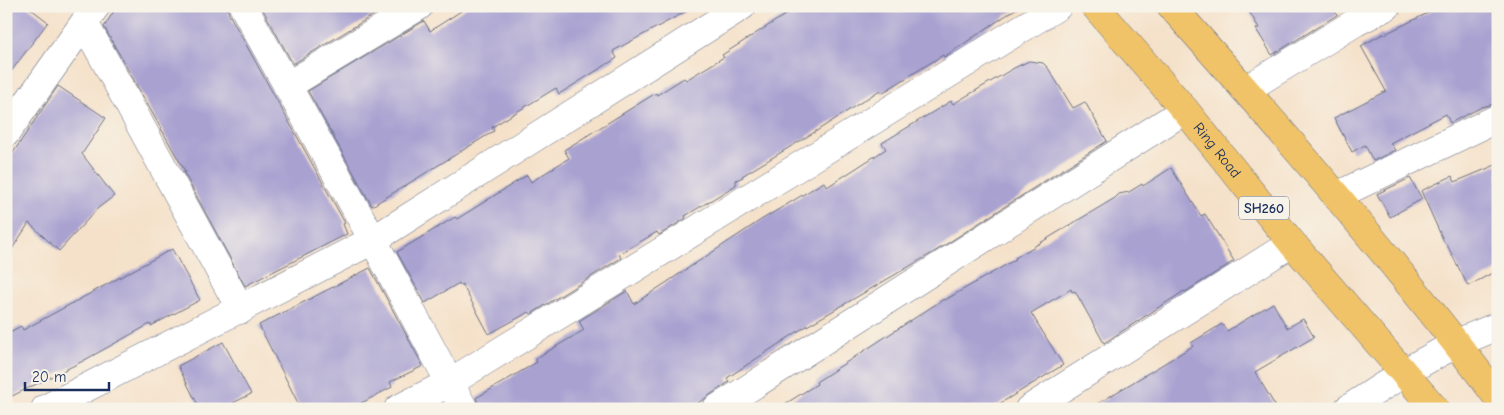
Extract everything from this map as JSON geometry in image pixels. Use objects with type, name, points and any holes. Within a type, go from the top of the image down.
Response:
[{"type":"highway","name":"Ring Road","points":[[1095,6],[1185,110],[1292,243],[1435,409]]},
{"type":"highway","points":[[1171,6],[1336,196],[1457,343],[1498,398]]},
{"type":"street","points":[[243,6],[464,409]]},
{"type":"street","points":[[287,86],[419,6]]},
{"type":"street","points":[[45,409],[241,310],[373,240],[742,6]]},
{"type":"street","points":[[398,409],[449,383],[1058,6]]},
{"type":"street","points":[[1245,90],[1351,14],[1386,6]]},
{"type":"street","points":[[6,133],[91,15],[241,310]]},
{"type":"street","points":[[716,409],[1185,110]]},
{"type":"street","points":[[1336,196],[1498,118]]},
{"type":"street","points":[[1029,409],[1292,243]]},
{"type":"street","points":[[1348,409],[1405,372],[1457,343],[1498,326]]},
{"type":"building","points":[[6,6],[27,6],[48,22],[6,78]]},
{"type":"building","points":[[117,6],[227,6],[229,14],[345,223],[343,224],[347,234],[245,286],[183,171],[186,173],[104,27]]},
{"type":"building","points":[[261,6],[388,6],[293,64]]},
{"type":"building","points":[[469,6],[696,6],[613,51],[617,58],[559,94],[556,88],[492,127],[494,131],[372,206],[308,91],[424,21],[430,31]]},
{"type":"building","points":[[799,6],[1020,6],[944,57],[943,55],[882,93],[880,90],[742,176],[736,180],[736,185],[685,216],[686,218],[659,235],[657,232],[619,254],[621,258],[531,314],[529,312],[489,334],[462,284],[460,286],[459,283],[425,303],[397,252],[455,217],[457,219],[527,175],[531,182],[569,158],[564,150],[656,93],[657,95],[684,78],[686,80],[724,57],[722,55]]},
{"type":"building","points":[[1246,6],[1332,6],[1337,15],[1272,55],[1256,29],[1259,28]]},
{"type":"building","points":[[1442,6],[1498,6],[1498,103],[1482,107],[1450,123],[1446,114],[1390,143],[1395,150],[1373,161],[1365,145],[1352,152],[1334,118],[1386,91],[1361,46]]},
{"type":"building","points":[[1029,61],[1043,63],[1048,68],[1073,108],[1085,102],[1107,141],[934,252],[800,330],[727,378],[729,382],[689,409],[480,409],[476,398],[537,362],[535,359],[584,330],[579,321],[627,291],[634,304],[761,220],[824,182],[827,187],[886,149],[882,143],[951,101],[953,104]]},
{"type":"building","points":[[58,86],[106,118],[82,154],[114,196],[98,208],[59,251],[29,223],[6,258],[6,163]]},
{"type":"building","points":[[1498,164],[1498,270],[1468,286],[1445,244],[1421,191],[1452,176],[1455,182]]},
{"type":"building","points":[[1171,168],[1201,216],[1205,214],[1234,261],[1104,343],[1075,291],[1072,292],[1071,289],[1031,313],[1063,365],[991,409],[777,409],[944,299],[1016,259],[1119,194],[1129,192],[1142,184],[1143,186]]},
{"type":"building","points":[[1410,178],[1422,199],[1390,217],[1377,194]]},
{"type":"building","points":[[172,249],[200,300],[12,396],[6,384],[6,334],[21,326],[23,330]]},
{"type":"building","points":[[370,268],[423,366],[390,382],[392,387],[350,409],[301,409],[259,325]]},
{"type":"building","points":[[1273,303],[1287,328],[1303,319],[1314,337],[1255,372],[1277,409],[1089,409],[1193,346],[1191,343],[1222,324],[1227,331]]},
{"type":"building","points":[[223,342],[251,394],[221,409],[200,409],[178,366]]}]
